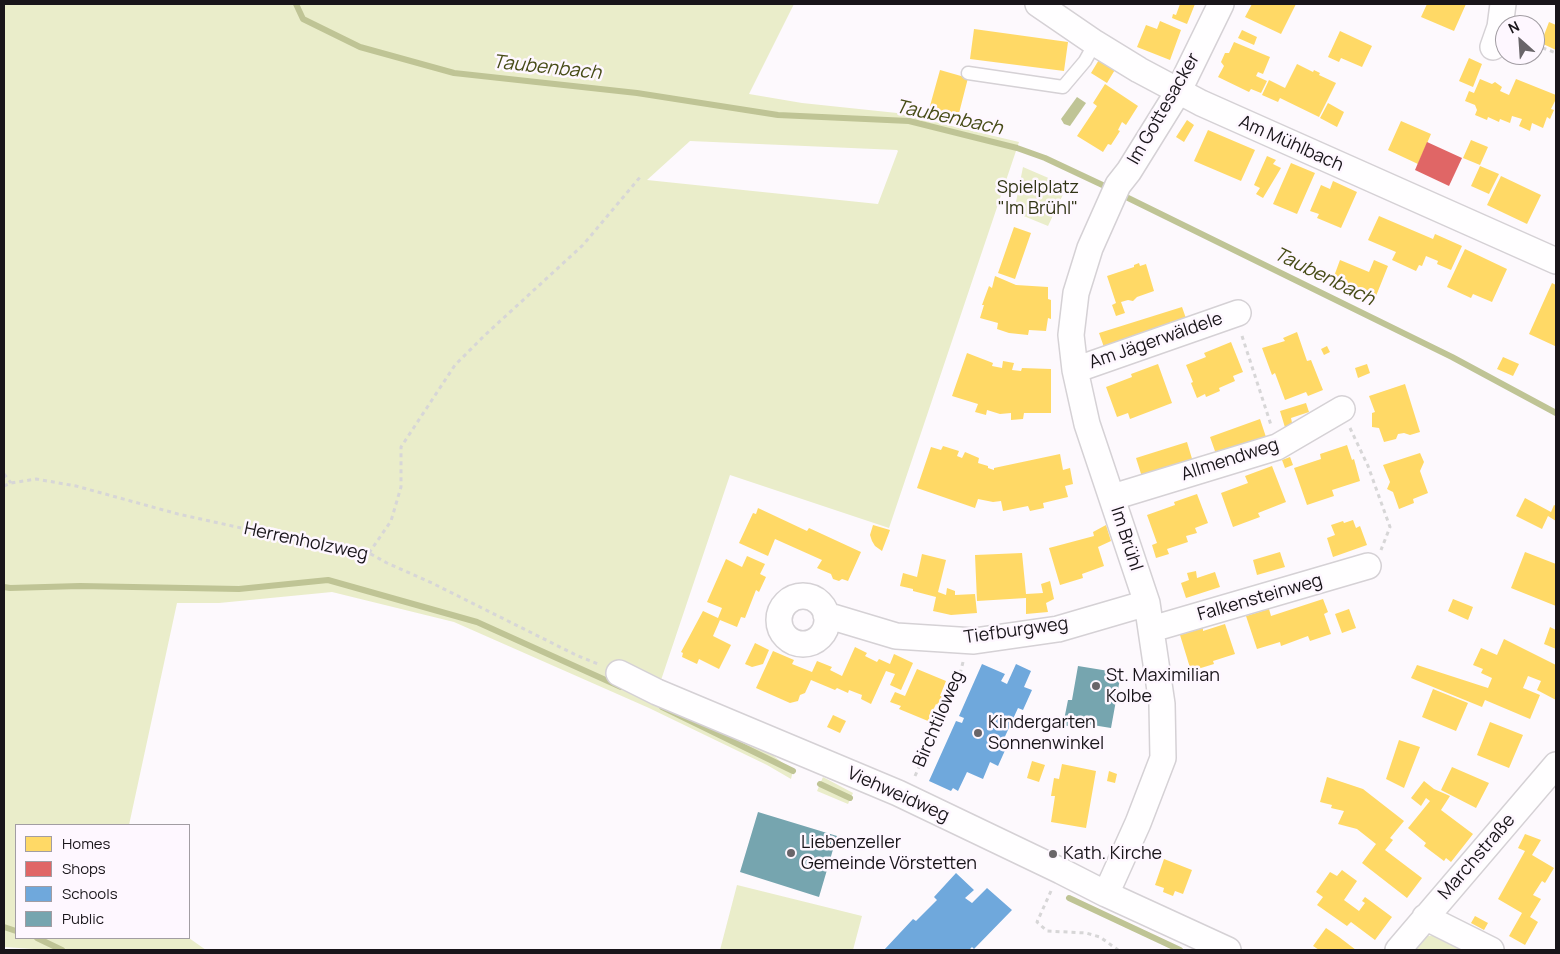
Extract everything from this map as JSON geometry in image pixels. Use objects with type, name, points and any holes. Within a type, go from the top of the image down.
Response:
[{"type":"street","name":"Am Mühlbach","points":[[1038,4],[1095,43],[1178,92],[1556,261]]},
{"type":"street","name":"Im Gottesacker","points":[[1115,193],[1178,92],[1221,4]]},
{"type":"street","points":[[1492,46],[1500,27],[1503,4]]},
{"type":"street","name":"Im Brühl","points":[[1106,894],[1138,823],[1163,758],[1162,704],[1147,603],[1087,424],[1075,370],[1071,335],[1076,293],[1090,248],[1115,193]]},
{"type":"street","name":"Am Jägerwäldele","points":[[1075,370],[1234,314]]},
{"type":"street","name":"Allmendweg","points":[[1113,497],[1277,448],[1342,409]]},
{"type":"street","name":"Falkensteinweg","points":[[1152,629],[1368,566]]},
{"type":"street","name":"Tiefburgweg","points":[[826,614],[896,636],[974,641],[1058,629],[1147,603]]},
{"type":"street","name":"Viehweidweg","points":[[619,673],[657,692],[904,796],[1106,894],[1228,950]]},
{"type":"street","name":"Marchstraße","points":[[1398,950],[1556,765]]},
{"type":"street","points":[[1426,917],[1491,950]]},
{"type":"lane","points":[[968,73],[1063,87],[1086,61],[1095,43]]},
{"type":"path","points":[[369,553],[391,521],[401,487],[401,447],[455,365],[484,334],[583,245],[641,176]]},
{"type":"path","points":[[1234,314],[1245,342],[1277,448]]},
{"type":"path","points":[[1342,409],[1368,466],[1390,527],[1383,548],[1368,566]]},
{"type":"path","points":[[4,474],[11,482]]},
{"type":"path","name":"Herrenholzweg","points":[[4,486],[11,482],[36,479],[76,486],[178,514],[309,543],[369,553],[578,656],[619,673]]},
{"type":"path","name":"Birchtiloweg","points":[[904,796],[947,708],[958,682],[964,659],[974,641]]},
{"type":"path","points":[[1044,907],[1037,922],[1047,931],[1086,933],[1100,937],[1118,950]]},
{"type":"green space","points":[[4,4],[794,4],[749,94],[802,103],[897,113],[1019,142],[889,528],[730,475],[657,692],[761,746],[793,771],[791,779],[767,765],[649,708],[454,622],[332,592],[219,603],[177,603],[129,824],[15,824],[15,939],[190,939],[206,950],[49,950],[4,947]],"holes":[[[690,141],[898,151],[878,204],[647,180]]]},
{"type":"green space","name":"Spielplatz \"Im Brühl\"","points":[[1023,167],[1067,186],[1048,226],[1014,212]]},
{"type":"green space","points":[[823,777],[853,793],[848,804],[817,791]]},
{"type":"green space","points":[[737,885],[862,916],[853,950],[720,950]]},
{"type":"green space","points":[[1444,935],[1468,950],[1415,950],[1425,936]]},
{"type":"shaded area","points":[[1077,97],[1086,103],[1070,126],[1064,124],[1061,119]]},
{"type":"building: Homes","points":[[1180,4],[1195,4],[1187,24],[1172,18],[1173,14],[1176,15]]},
{"type":"building: Homes","points":[[1252,4],[1296,4],[1281,34],[1245,17]]},
{"type":"building: Homes","points":[[1427,4],[1466,4],[1454,31],[1421,17]]},
{"type":"building: Homes","points":[[1160,21],[1181,30],[1170,60],[1137,47],[1146,25],[1157,29]]},
{"type":"building: Homes","points":[[1549,22],[1556,25],[1556,50],[1545,45],[1545,32]]},
{"type":"building: Homes","points":[[974,29],[1068,42],[1064,71],[970,59]]},
{"type":"building: Homes","points":[[1242,30],[1257,37],[1254,45],[1238,38]]},
{"type":"building: Homes","points":[[1340,31],[1372,46],[1362,67],[1341,58],[1339,62],[1328,57]]},
{"type":"building: Homes","points":[[1234,42],[1270,57],[1263,74],[1258,72],[1256,76],[1267,81],[1261,93],[1251,89],[1249,92],[1218,77],[1224,66],[1221,62],[1225,53],[1229,53]]},
{"type":"building: Homes","points":[[1100,58],[1116,68],[1107,83],[1091,73]]},
{"type":"building: Homes","points":[[1469,58],[1482,64],[1473,87],[1459,81]]},
{"type":"building: Homes","points":[[1297,64],[1313,72],[1314,70],[1320,73],[1319,75],[1336,83],[1319,117],[1280,98],[1278,102],[1262,95],[1269,80],[1285,88]]},
{"type":"building: Homes","points":[[940,70],[968,78],[957,121],[928,113]]},
{"type":"building: Homes","points":[[1480,79],[1492,84],[1495,82],[1502,87],[1500,91],[1509,95],[1516,79],[1556,95],[1556,101],[1551,109],[1554,110],[1550,119],[1547,117],[1543,128],[1532,123],[1530,131],[1519,126],[1522,119],[1512,116],[1510,123],[1500,119],[1499,122],[1488,117],[1487,120],[1475,115],[1477,110],[1475,105],[1465,101],[1469,91],[1474,93]]},
{"type":"building: Homes","points":[[1105,84],[1138,106],[1126,125],[1122,122],[1118,130],[1120,131],[1111,145],[1108,144],[1103,152],[1077,136],[1097,106],[1093,103]]},
{"type":"building: Homes","points":[[1328,103],[1344,112],[1337,127],[1320,118]]},
{"type":"building: Homes","points":[[1187,120],[1194,125],[1184,142],[1176,137]]},
{"type":"building: Homes","points":[[1401,121],[1431,134],[1418,164],[1388,150]]},
{"type":"building: Homes","points":[[1208,130],[1255,150],[1241,181],[1194,161]]},
{"type":"building: Homes","points":[[1471,140],[1488,147],[1480,165],[1463,158]]},
{"type":"building: Homes","points":[[1267,156],[1276,160],[1273,164],[1281,168],[1263,198],[1256,194],[1260,188],[1254,185]]},
{"type":"building: Homes","points":[[1291,163],[1315,173],[1297,214],[1273,204]]},
{"type":"building: Homes","points":[[1480,166],[1499,174],[1489,194],[1471,186]]},
{"type":"building: Homes","points":[[1501,176],[1541,195],[1527,224],[1487,205]]},
{"type":"building: Homes","points":[[1333,181],[1357,192],[1341,228],[1317,218],[1319,214],[1310,211],[1321,185],[1330,189]]},
{"type":"building: Homes","points":[[1379,216],[1433,239],[1435,234],[1462,246],[1451,270],[1437,264],[1438,261],[1426,256],[1422,266],[1419,265],[1416,271],[1392,260],[1396,252],[1368,240]]},
{"type":"building: Homes","points":[[1014,227],[1031,233],[1015,279],[998,273]]},
{"type":"building: Homes","points":[[1465,249],[1507,269],[1492,302],[1473,294],[1471,298],[1447,287]]},
{"type":"building: Homes","points":[[1340,260],[1369,272],[1374,260],[1388,266],[1376,296],[1333,279]]},
{"type":"building: Homes","points":[[1139,263],[1140,266],[1146,264],[1154,291],[1137,297],[1133,301],[1121,302],[1125,313],[1116,316],[1112,305],[1116,303],[1107,276],[1134,267],[1134,265]]},
{"type":"building: Homes","points":[[995,276],[1016,285],[1048,287],[1048,299],[1051,300],[1051,319],[1048,318],[1046,331],[1029,330],[1028,335],[1009,333],[997,329],[998,323],[980,318],[984,305],[982,305],[989,286],[992,288]]},
{"type":"building: Homes","points":[[1552,283],[1556,285],[1555,346],[1529,334]]},
{"type":"building: Homes","points":[[1182,307],[1188,324],[1105,350],[1099,333]]},
{"type":"building: Homes","points":[[1297,332],[1307,361],[1311,360],[1323,390],[1308,396],[1306,392],[1285,400],[1275,373],[1272,375],[1262,348],[1285,341],[1283,338]]},
{"type":"building: Homes","points":[[1231,342],[1243,372],[1233,376],[1235,381],[1219,388],[1220,391],[1206,397],[1205,394],[1197,398],[1186,365],[1206,357],[1204,353]]},
{"type":"building: Homes","points":[[1327,346],[1330,352],[1324,355],[1321,349]]},
{"type":"building: Homes","points":[[967,353],[993,363],[992,366],[1002,368],[1003,361],[1014,363],[1012,370],[1021,371],[1022,368],[1051,369],[1051,413],[1024,413],[1023,419],[1011,420],[1011,413],[1000,414],[987,410],[986,415],[975,412],[978,404],[952,396]]},
{"type":"building: Homes","points":[[1503,357],[1519,364],[1513,376],[1497,369]]},
{"type":"building: Homes","points":[[1158,364],[1172,403],[1130,419],[1128,413],[1117,417],[1106,387],[1132,377],[1131,374]]},
{"type":"building: Homes","points":[[1367,364],[1370,373],[1358,378],[1355,368]]},
{"type":"building: Homes","points":[[1405,384],[1420,432],[1410,435],[1398,434],[1396,439],[1384,442],[1379,428],[1372,427],[1372,413],[1375,412],[1369,396]]},
{"type":"building: Homes","points":[[1306,403],[1309,412],[1291,418],[1294,432],[1287,434],[1280,411]]},
{"type":"building: Homes","points":[[1260,419],[1266,437],[1216,454],[1210,437]]},
{"type":"building: Homes","points":[[1187,442],[1193,462],[1142,477],[1136,458]]},
{"type":"building: Homes","points":[[1347,445],[1352,460],[1354,459],[1360,481],[1332,490],[1334,496],[1307,505],[1294,468],[1321,459],[1320,454]]},
{"type":"building: Homes","points":[[943,446],[959,451],[957,456],[962,458],[965,452],[979,458],[978,463],[994,470],[994,468],[1060,454],[1063,470],[1070,468],[1073,484],[1065,486],[1068,497],[1043,503],[1044,508],[1030,511],[1028,506],[1003,511],[1001,501],[993,502],[978,499],[975,508],[917,488],[931,447],[941,450]]},
{"type":"building: Homes","points":[[1420,453],[1424,462],[1420,471],[1428,493],[1413,499],[1414,503],[1399,509],[1393,492],[1387,489],[1390,482],[1383,465]]},
{"type":"building: Homes","points":[[1290,457],[1293,465],[1285,468],[1282,460]]},
{"type":"building: Homes","points":[[1272,466],[1286,502],[1258,513],[1260,517],[1233,527],[1221,493],[1248,483],[1245,476]]},
{"type":"building: Homes","points":[[1197,494],[1208,523],[1195,528],[1197,533],[1186,536],[1188,542],[1167,549],[1169,554],[1156,558],[1152,545],[1157,543],[1147,515],[1175,505],[1174,502]]},
{"type":"building: Homes","points":[[1525,498],[1551,512],[1554,505],[1556,506],[1556,521],[1548,516],[1542,529],[1516,516]]},
{"type":"building: Homes","points":[[758,508],[807,531],[809,528],[861,552],[848,581],[833,579],[831,574],[817,568],[822,560],[775,539],[768,556],[739,543],[753,513],[756,514]]},
{"type":"building: Homes","points":[[1353,520],[1356,528],[1360,526],[1367,545],[1333,557],[1327,538],[1335,535],[1331,525]]},
{"type":"building: Homes","points":[[873,525],[890,530],[882,551],[872,541],[870,535]]},
{"type":"building: Homes","points":[[1106,525],[1111,541],[1098,547],[1104,566],[1082,574],[1083,578],[1060,585],[1049,548],[1094,536],[1093,532]]},
{"type":"building: Homes","points":[[1280,552],[1285,567],[1257,575],[1253,560]]},
{"type":"building: Homes","points":[[1525,552],[1556,564],[1556,606],[1511,588]]},
{"type":"building: Homes","points":[[1022,553],[1026,594],[1043,593],[1041,584],[1050,581],[1054,599],[1046,603],[1048,612],[1026,614],[1026,598],[977,601],[975,555]]},
{"type":"building: Homes","points":[[922,554],[946,560],[938,592],[946,595],[947,588],[955,591],[955,595],[975,594],[977,613],[951,615],[933,611],[936,597],[900,586],[903,573],[917,577]]},
{"type":"building: Homes","points":[[747,556],[765,564],[760,574],[766,577],[759,592],[756,590],[745,618],[741,617],[737,627],[720,620],[713,636],[731,645],[719,669],[699,659],[697,664],[682,657],[683,653],[681,652],[703,611],[718,618],[722,608],[707,602],[726,559],[742,567]]},
{"type":"building: Homes","points":[[1196,571],[1197,578],[1215,572],[1220,587],[1186,598],[1181,583],[1189,580],[1187,573]]},
{"type":"building: Homes","points":[[1323,599],[1328,612],[1324,614],[1331,634],[1310,641],[1308,636],[1281,646],[1280,642],[1257,649],[1246,616],[1269,609],[1271,616]]},
{"type":"building: Homes","points":[[1453,599],[1473,607],[1468,620],[1448,611]]},
{"type":"building: Homes","points":[[1349,609],[1356,628],[1342,633],[1335,614]]},
{"type":"building: Homes","points":[[1225,624],[1235,654],[1213,661],[1214,664],[1191,671],[1180,635],[1203,628],[1203,631]]},
{"type":"building: Homes","points":[[1550,627],[1556,630],[1556,649],[1544,644]]},
{"type":"building: Homes","points":[[1504,639],[1556,665],[1556,700],[1537,690],[1541,681],[1528,676],[1523,688],[1540,695],[1530,719],[1485,700],[1482,707],[1411,678],[1417,665],[1488,688],[1492,678],[1481,673],[1483,669],[1473,665],[1481,648],[1497,655]]},
{"type":"building: Homes","points":[[755,643],[769,650],[763,664],[752,667],[745,664]]},
{"type":"building: Homes","points":[[855,647],[867,653],[865,656],[877,662],[879,659],[890,664],[894,654],[913,663],[901,690],[890,685],[895,674],[886,671],[871,704],[861,699],[862,695],[849,690],[848,693],[837,688],[835,690],[811,680],[805,693],[800,695],[798,701],[790,703],[756,688],[773,651],[794,660],[792,664],[812,672],[817,661],[832,667],[830,670],[842,676]]},
{"type":"building: Homes","points":[[917,669],[946,681],[938,705],[936,704],[928,721],[899,709],[901,706],[890,702],[895,692],[905,696]]},
{"type":"building: Homes","points":[[1433,689],[1468,703],[1456,731],[1422,717]]},
{"type":"building: Homes","points":[[833,715],[846,721],[840,733],[827,727]]},
{"type":"building: Homes","points":[[1490,722],[1523,735],[1509,768],[1477,755]]},
{"type":"building: Homes","points":[[1399,740],[1420,747],[1404,788],[1386,779]]},
{"type":"building: Homes","points":[[1032,761],[1045,765],[1039,782],[1027,778]]},
{"type":"building: Homes","points":[[1062,764],[1096,771],[1086,828],[1051,822],[1055,796],[1051,796],[1054,778],[1059,779]]},
{"type":"building: Homes","points":[[1452,767],[1489,783],[1476,808],[1441,790]]},
{"type":"building: Homes","points":[[1109,771],[1117,774],[1115,783],[1107,781]]},
{"type":"building: Homes","points":[[1327,777],[1363,789],[1404,821],[1390,838],[1393,840],[1385,850],[1422,878],[1407,898],[1362,863],[1376,844],[1357,829],[1338,824],[1344,811],[1331,808],[1332,805],[1320,802]]},
{"type":"building: Homes","points":[[1424,781],[1434,789],[1450,796],[1441,810],[1473,834],[1451,862],[1446,858],[1444,861],[1424,846],[1426,843],[1408,828],[1430,801],[1426,798],[1421,806],[1411,798]]},
{"type":"building: Homes","points":[[1525,834],[1541,840],[1532,855],[1554,868],[1545,883],[1542,881],[1533,895],[1541,899],[1530,917],[1538,922],[1525,945],[1509,936],[1522,913],[1498,899],[1525,851],[1518,848]]},
{"type":"building: Homes","points":[[1164,859],[1192,870],[1183,894],[1175,891],[1173,896],[1163,892],[1164,888],[1155,885]]},
{"type":"building: Homes","points":[[1342,870],[1357,881],[1344,900],[1359,911],[1365,903],[1362,901],[1365,897],[1392,917],[1375,940],[1351,922],[1347,926],[1317,905],[1323,897],[1316,892],[1330,872],[1337,876]]},
{"type":"building: Homes","points":[[1475,916],[1488,923],[1484,930],[1471,923]]},
{"type":"building: Homes","points":[[1326,928],[1356,950],[1319,950],[1313,946]]},
{"type":"building: Shops","points":[[1427,142],[1462,158],[1449,186],[1415,170]]},
{"type":"building: Schools","name":"Kindergarten Sonnenwinkel","points":[[982,664],[1005,674],[1001,681],[1007,684],[1016,664],[1031,671],[1024,687],[1032,690],[1023,710],[1018,708],[1002,743],[1007,746],[998,766],[990,762],[983,779],[967,772],[958,791],[953,788],[951,791],[929,781],[956,721],[962,723],[964,718],[959,716]]},
{"type":"building: Schools","points":[[956,873],[974,890],[965,898],[972,903],[987,888],[1012,910],[974,949],[972,947],[969,950],[884,950],[913,919],[916,921],[937,900],[934,897]]},
{"type":"building: Public","name":"St. Maximilian Kolbe","points":[[1078,666],[1121,673],[1111,728],[1074,722],[1073,727],[1063,725],[1068,700],[1072,700]]},
{"type":"building: Public","points":[[758,812],[837,836],[819,897],[740,872]]},
{"type":"waterway","name":"Taubenbach","points":[[296,4],[303,19],[360,47],[454,73],[637,93],[778,115],[909,121],[1017,148],[1045,158],[1111,189]]},
{"type":"waterway","name":"Taubenbach","points":[[1120,194],[1452,357],[1556,413]]},
{"type":"waterway","points":[[4,587],[80,586],[239,589],[328,580],[477,622],[621,687]]},
{"type":"waterway","points":[[662,707],[793,771]]},
{"type":"waterway","points":[[820,784],[850,798]]},
{"type":"waterway","points":[[1069,898],[1180,950]]},
{"type":"waterway","points":[[4,927],[15,931]]},
{"type":"waterway","points":[[39,939],[62,950]]},
{"type":"place","name":"St. Maximilian Kolbe","points":[[1096,686]]},
{"type":"place","name":"Kindergarten Sonnenwinkel","points":[[978,733]]},
{"type":"place","name":"Liebenzeller Gemeinde Vörstetten","points":[[791,853]]},
{"type":"place","name":"Kath. Kirche","points":[[1053,854]]}]
